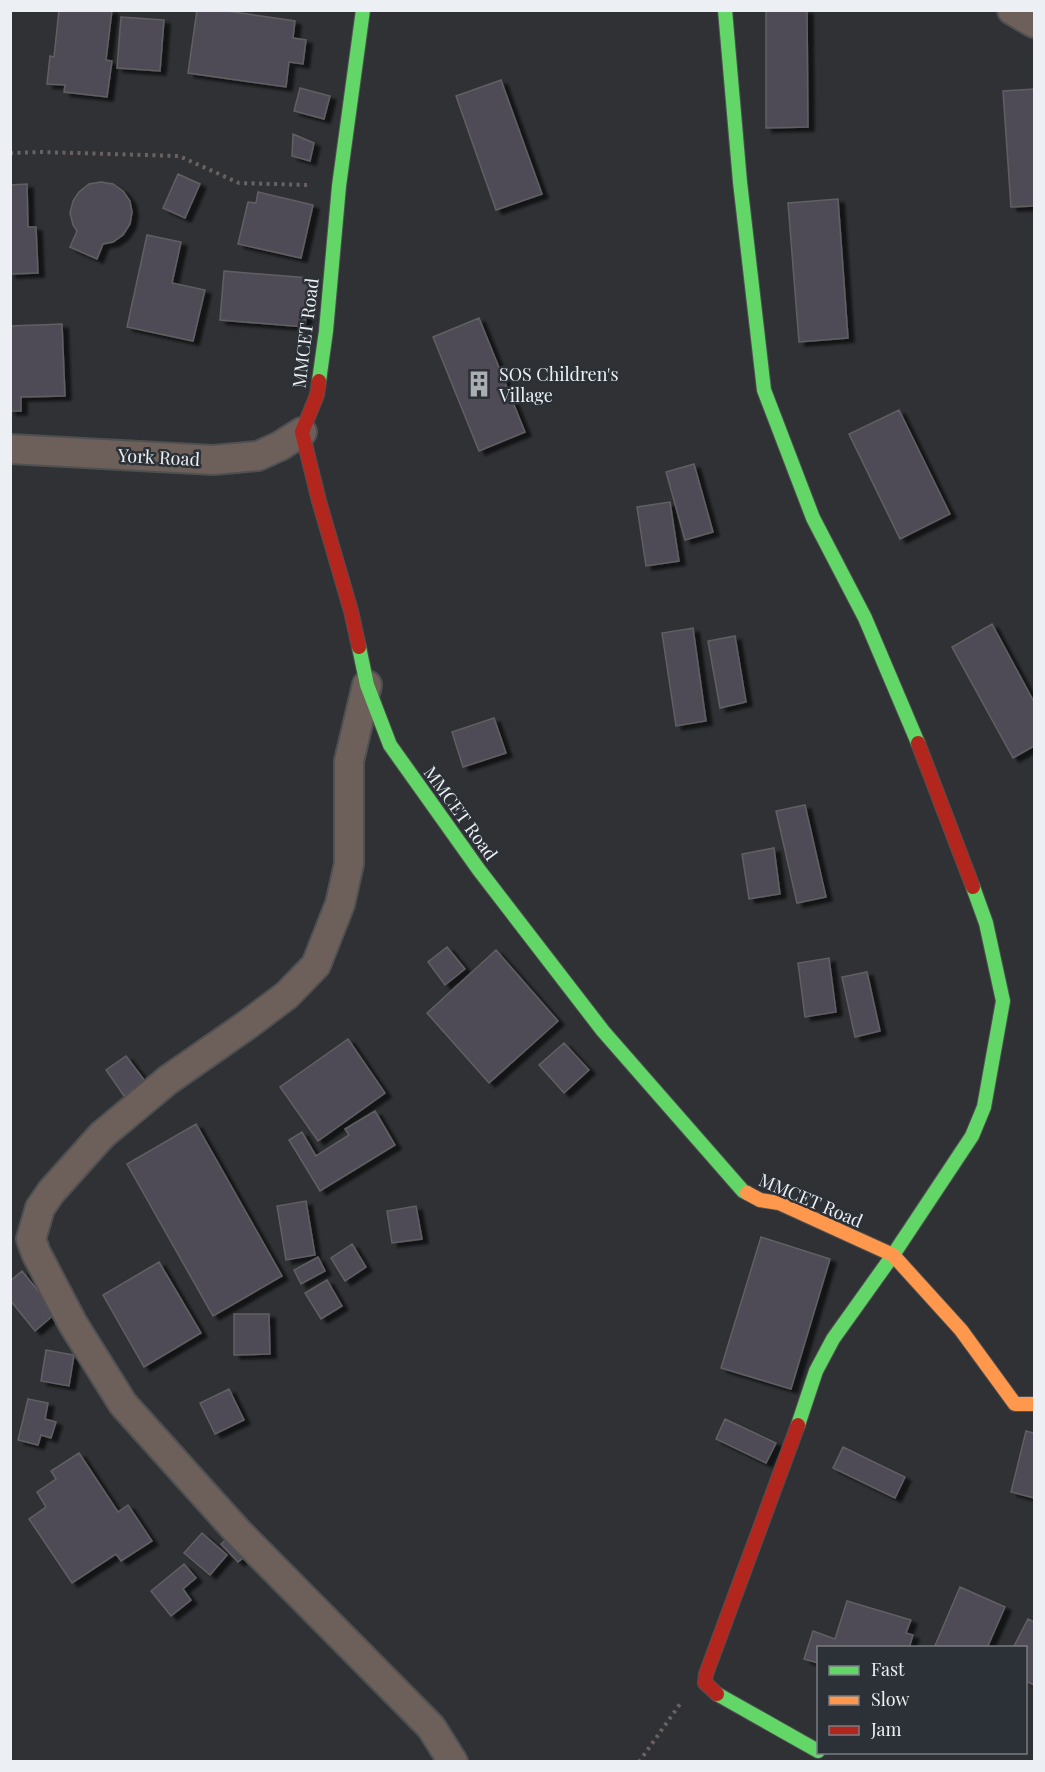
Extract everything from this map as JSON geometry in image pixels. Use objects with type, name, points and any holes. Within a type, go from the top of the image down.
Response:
[{"type":"street","name":"MMCET Road","points":[[363,10],[339,186],[327,320],[317,395],[302,432],[319,501],[351,611],[367,685],[390,745],[479,870],[603,1031],[743,1191],[760,1200],[779,1203],[893,1255],[962,1330],[1015,1404],[1035,1404]]},
{"type":"street","points":[[725,10],[740,182],[764,390],[813,518],[865,618],[913,730],[986,923],[1003,1001],[984,1107],[972,1137],[893,1255],[832,1339],[816,1371],[783,1468],[705,1674],[705,1683],[712,1691],[817,1750]]},
{"type":"street","points":[[1012,10],[1035,23]]},
{"type":"street","name":"York Road","points":[[10,449],[213,460],[258,456],[302,432]]},
{"type":"street","points":[[367,685],[349,761],[349,864],[340,904],[316,965],[287,995],[168,1080],[102,1135],[51,1192],[40,1208],[31,1239],[73,1324],[123,1404],[238,1532],[431,1727],[453,1761]]},
{"type":"path","points":[[10,153],[179,156],[239,183],[339,186]]},
{"type":"path","points":[[639,1761],[676,1707],[705,1683]]},
{"type":"building","points":[[59,10],[112,10],[106,60],[112,61],[107,97],[64,92],[65,85],[47,84],[50,56],[54,57]]},
{"type":"building","points":[[197,10],[220,10],[295,21],[293,38],[306,40],[303,64],[289,62],[286,87],[188,73]]},
{"type":"building","points":[[766,10],[807,10],[808,127],[766,128]]},
{"type":"building","points":[[121,17],[164,20],[160,71],[117,68]]},
{"type":"building","points":[[501,80],[542,194],[496,210],[456,96]]},
{"type":"building","points":[[300,88],[330,96],[324,119],[294,111]]},
{"type":"building","points":[[1034,89],[1034,206],[1011,207],[1003,91]]},
{"type":"building","points":[[293,134],[314,143],[310,161],[292,156]]},
{"type":"building","points":[[178,174],[200,184],[185,218],[163,208]]},
{"type":"building","points":[[101,182],[113,184],[123,191],[130,201],[132,212],[130,224],[123,235],[113,242],[103,244],[97,259],[70,247],[77,231],[70,213],[73,201],[79,192],[89,184]]},
{"type":"building","points":[[27,184],[28,227],[36,227],[38,273],[10,274],[10,185]]},
{"type":"building","points":[[258,192],[313,205],[301,258],[238,244],[248,202],[256,203]]},
{"type":"building","points":[[838,199],[848,338],[799,342],[788,203]]},
{"type":"building","points":[[147,235],[181,242],[172,283],[205,290],[193,341],[127,327]]},
{"type":"building","points":[[224,271],[309,278],[305,327],[220,320]]},
{"type":"building","name":"SOS Children's Village","points":[[479,318],[525,432],[479,451],[433,337]]},
{"type":"building","points":[[62,324],[65,396],[21,397],[21,411],[10,411],[10,326]]},
{"type":"building","points":[[899,410],[950,514],[900,539],[849,434]]},
{"type":"building","points":[[694,464],[713,532],[685,540],[666,472]]},
{"type":"building","points":[[670,502],[679,561],[646,566],[637,507]]},
{"type":"building","points":[[992,624],[1034,702],[1034,746],[1013,758],[952,647]]},
{"type":"building","points":[[693,628],[706,721],[676,726],[662,633]]},
{"type":"building","points":[[735,636],[746,702],[720,708],[708,641]]},
{"type":"building","points":[[494,718],[506,753],[463,767],[452,732]]},
{"type":"building","points":[[805,805],[826,897],[797,903],[776,811]]},
{"type":"building","points":[[774,848],[780,894],[749,899],[742,854]]},
{"type":"building","points":[[447,947],[465,969],[445,985],[428,962]]},
{"type":"building","points":[[496,950],[558,1021],[489,1083],[427,1013]]},
{"type":"building","points":[[829,958],[836,1012],[805,1017],[798,963]]},
{"type":"building","points":[[867,972],[880,1031],[855,1037],[842,977]]},
{"type":"building","points":[[348,1039],[385,1093],[318,1141],[280,1087]]},
{"type":"building","points":[[564,1043],[589,1070],[564,1093],[539,1065]]},
{"type":"building","points":[[126,1056],[145,1081],[124,1096],[106,1070]]},
{"type":"building","points":[[375,1111],[395,1145],[320,1191],[289,1140],[302,1132],[316,1156],[349,1135],[345,1129]]},
{"type":"building","points":[[196,1124],[282,1276],[213,1316],[127,1164]]},
{"type":"building","points":[[306,1201],[315,1255],[286,1260],[277,1206]]},
{"type":"building","points":[[416,1206],[422,1239],[392,1243],[387,1211]]},
{"type":"building","points":[[761,1237],[830,1259],[791,1389],[721,1368]]},
{"type":"building","points":[[352,1244],[366,1267],[345,1281],[331,1258]]},
{"type":"building","points":[[318,1257],[325,1271],[301,1284],[294,1270]]},
{"type":"building","points":[[159,1262],[201,1333],[144,1367],[103,1295]]},
{"type":"building","points":[[22,1271],[56,1313],[35,1331],[10,1300],[10,1281]]},
{"type":"building","points":[[327,1280],[342,1306],[321,1319],[305,1293]]},
{"type":"building","points":[[234,1314],[269,1314],[270,1354],[234,1355]]},
{"type":"building","points":[[46,1350],[74,1355],[69,1386],[41,1381]]},
{"type":"building","points":[[229,1389],[244,1420],[215,1434],[200,1403]]},
{"type":"building","points":[[28,1399],[48,1403],[45,1419],[56,1422],[51,1438],[41,1435],[38,1445],[18,1440]]},
{"type":"building","points":[[725,1419],[776,1443],[766,1463],[716,1439]]},
{"type":"building","points":[[1026,1431],[1034,1433],[1034,1498],[1011,1492]]},
{"type":"building","points":[[843,1447],[905,1477],[895,1498],[833,1468]]},
{"type":"building","points":[[79,1453],[118,1512],[128,1505],[152,1541],[121,1561],[116,1554],[72,1583],[29,1519],[46,1507],[37,1492],[56,1479],[51,1471]]},
{"type":"building","points":[[202,1533],[227,1555],[210,1575],[184,1553]]},
{"type":"building","points":[[231,1535],[248,1554],[238,1562],[221,1544]]},
{"type":"building","points":[[184,1564],[196,1578],[183,1589],[191,1600],[171,1616],[151,1591]]},
{"type":"building","points":[[960,1587],[1005,1607],[988,1646],[935,1646]]},
{"type":"building","points":[[847,1601],[911,1620],[906,1633],[913,1635],[910,1646],[817,1646],[817,1663],[804,1659],[813,1631],[835,1639]]},
{"type":"building","points":[[1028,1619],[1034,1622],[1034,1685],[1027,1682],[1027,1646],[1014,1646]]},
{"type":"traffic: fast","points":[[319,381],[326,331],[339,186],[363,10]]},
{"type":"traffic: fast","points":[[725,10],[740,182],[764,390],[813,518],[865,618],[918,743]]},
{"type":"traffic: fast","points":[[359,647],[367,685],[390,745],[479,870],[603,1031],[747,1193]]},
{"type":"traffic: fast","points":[[798,1425],[816,1371],[833,1339],[893,1255],[972,1136],[984,1107],[1003,1001],[986,923],[973,887]]},
{"type":"traffic: fast","points":[[717,1694],[817,1750]]},
{"type":"traffic: slow","points":[[747,1193],[760,1200],[779,1203],[893,1255],[961,1330],[1015,1404],[1034,1404]]},
{"type":"traffic: jam","points":[[319,381],[317,395],[302,432],[359,647]]},
{"type":"traffic: jam","points":[[918,743],[973,887]]},
{"type":"traffic: jam","points":[[717,1694],[705,1683],[706,1674],[798,1425]]},
{"type":"place","name":"SOS Children's Village","points":[[479,384]]}]
